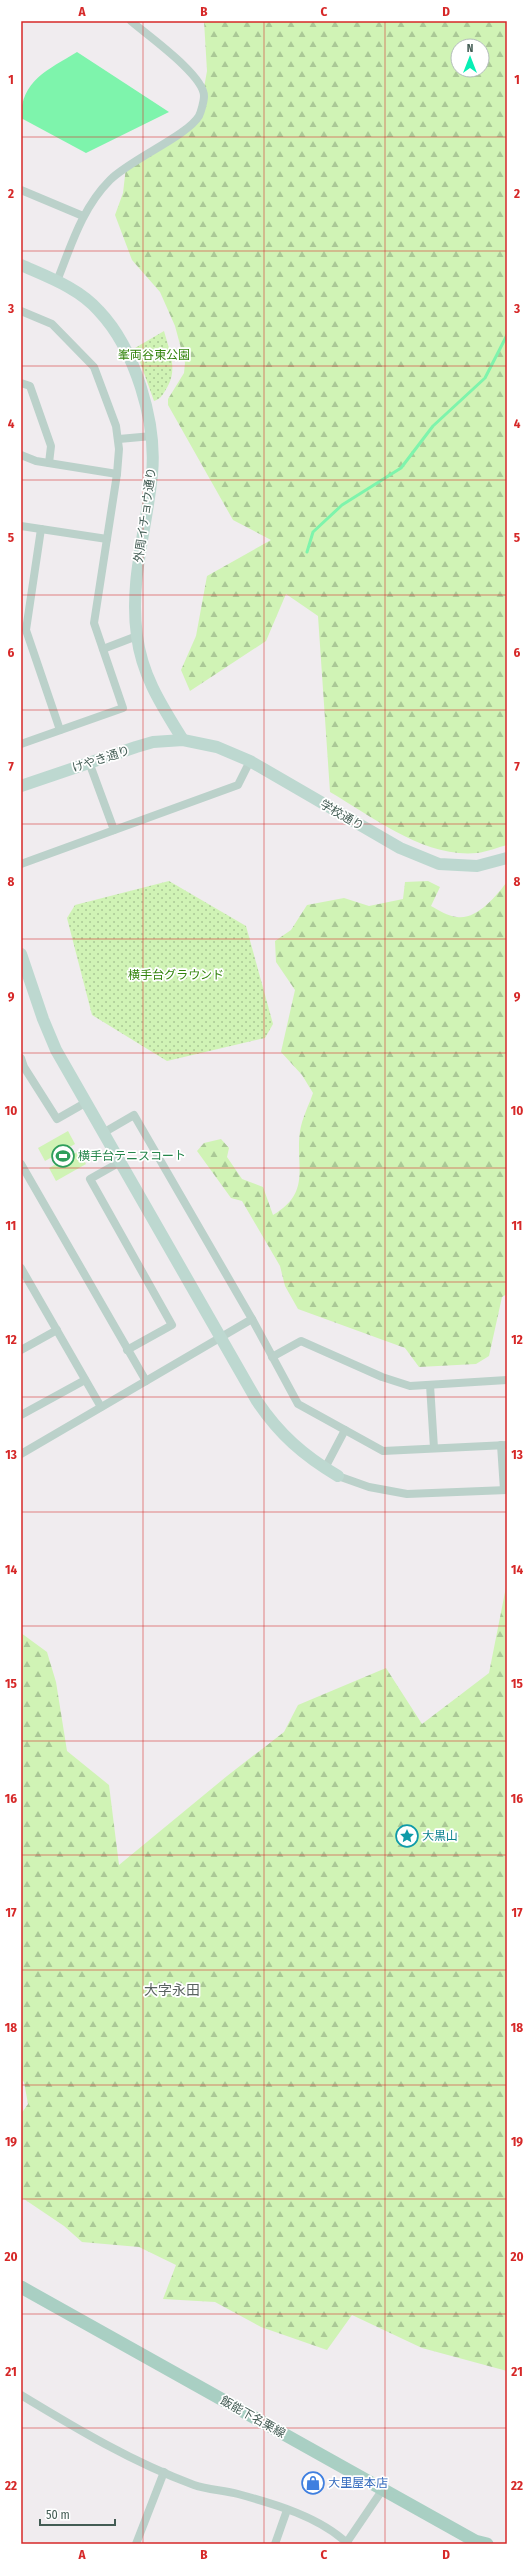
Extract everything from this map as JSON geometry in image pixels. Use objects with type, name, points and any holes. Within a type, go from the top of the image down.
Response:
[{"type":"main road","name":"飯能下名栗線","points":[[21,2287],[475,2540],[487,2544]]},
{"type":"street","points":[[56,281],[83,216],[110,180],[140,157],[184,130],[199,116],[204,95],[196,77],[131,21]]},
{"type":"street","points":[[21,190],[83,216]]},
{"type":"street","name":"外周イチョウ通り","points":[[21,265],[56,281],[86,299],[99,310],[127,353],[146,407],[152,436],[152,473],[135,588],[137,636],[141,662],[150,686],[183,740]]},
{"type":"street","points":[[21,311],[52,324],[94,367],[116,426],[119,439],[117,474],[94,623],[123,708],[21,744]]},
{"type":"street","points":[[21,382],[30,386],[51,446],[49,463]]},
{"type":"street","points":[[119,439],[152,436]]},
{"type":"street","points":[[21,455],[36,461],[117,474]]},
{"type":"street","points":[[21,526],[107,539]]},
{"type":"street","points":[[41,529],[26,630],[60,730]]},
{"type":"street","points":[[21,599],[29,602]]},
{"type":"street","points":[[103,649],[137,636]]},
{"type":"street","name":"学校通り","points":[[183,740],[217,747],[250,761],[400,848],[439,864],[477,866],[507,858]]},
{"type":"street","name":"けやき通り","points":[[21,786],[89,762],[153,742],[183,740]]},
{"type":"street","points":[[21,864],[238,785],[250,761]]},
{"type":"street","points":[[89,762],[114,830]]},
{"type":"street","points":[[21,954],[43,1019],[56,1050],[85,1103],[220,1338],[269,1420],[286,1439],[338,1476],[368,1487],[408,1494],[506,1490],[504,1445],[383,1451],[298,1404],[252,1320],[134,1115],[103,1133]]},
{"type":"street","points":[[21,1058],[24,1067],[56,1119],[85,1103]]},
{"type":"street","points":[[120,1162],[90,1179],[172,1326],[128,1350]]},
{"type":"street","points":[[21,1164],[146,1381]]},
{"type":"street","points":[[21,1268],[24,1281],[56,1330],[101,1408]]},
{"type":"street","points":[[21,1454],[252,1320]]},
{"type":"street","points":[[21,1350],[56,1330]]},
{"type":"street","points":[[272,1357],[301,1341],[382,1377],[410,1386],[507,1380]]},
{"type":"street","points":[[21,1415],[85,1380]]},
{"type":"street","points":[[430,1385],[434,1448]]},
{"type":"street","points":[[325,1468],[345,1430]]},
{"type":"street","points":[[21,2395],[116,2452],[195,2486],[238,2494],[287,2510],[322,2525],[348,2543],[383,2489]]},
{"type":"street","points":[[136,2544],[164,2472]]},
{"type":"street","points":[[275,2544],[287,2510]]},
{"type":"green space","points":[[204,21],[507,21],[507,845],[477,853],[457,853],[438,849],[400,834],[381,824],[330,792],[318,616],[286,594],[266,641],[190,691],[181,670],[196,636],[207,576],[271,540],[233,520],[168,405],[168,399],[184,373],[185,363],[175,326],[160,292],[132,260],[115,215],[123,193],[126,167],[199,116],[207,71]]},
{"type":"green space","name":"峯両谷東公園","points":[[164,331],[171,354],[172,376],[163,394],[154,401],[135,348]]},
{"type":"green space","name":"横手台グラウンド","points":[[169,881],[246,926],[273,1024],[265,1038],[167,1061],[92,1015],[67,918],[75,905]]},
{"type":"green space","points":[[428,881],[440,887],[431,906],[457,917],[472,915],[479,911],[492,900],[507,882],[507,1294],[502,1297],[489,1356],[476,1364],[419,1367],[405,1348],[298,1309],[285,1286],[280,1266],[242,1201],[231,1198],[197,1151],[204,1143],[221,1139],[229,1148],[227,1157],[242,1179],[263,1187],[273,1215],[285,1206],[293,1197],[299,1178],[300,1131],[313,1093],[302,1075],[281,1052],[295,990],[276,962],[275,941],[291,930],[307,905],[344,898],[369,906],[403,899],[405,882]]},
{"type":"green space","points":[[68,1131],[75,1144],[45,1161],[38,1148]]},
{"type":"green space","points":[[79,1151],[86,1164],[56,1181],[49,1168]]},
{"type":"green space","points":[[507,1582],[507,2371],[422,2348],[352,2315],[327,2350],[261,2327],[215,2302],[163,2299],[176,2265],[139,2247],[82,2242],[64,2226],[21,2197],[21,2114],[28,2104],[24,2082],[21,2079],[21,1633],[47,1652],[56,1682],[67,1751],[109,1785],[119,1865],[227,1776],[284,1732],[298,1705],[386,1668],[422,1724],[489,1673]]},
{"type":"shaded area","points":[[77,52],[169,112],[86,153],[21,118],[22,105],[31,85],[47,71]]},
{"type":"waterway","points":[[307,552],[313,532],[342,505],[401,468],[433,426],[485,378],[507,335]]},
{"type":"place","name":"横手台テニスコート","points":[[63,1156]]},
{"type":"place","name":"大黒山","points":[[407,1836]]},
{"type":"place","name":"大里屋本店","points":[[313,2483]]},
{"type":"district","name":"大字永田","points":[[172,1990]]}]
